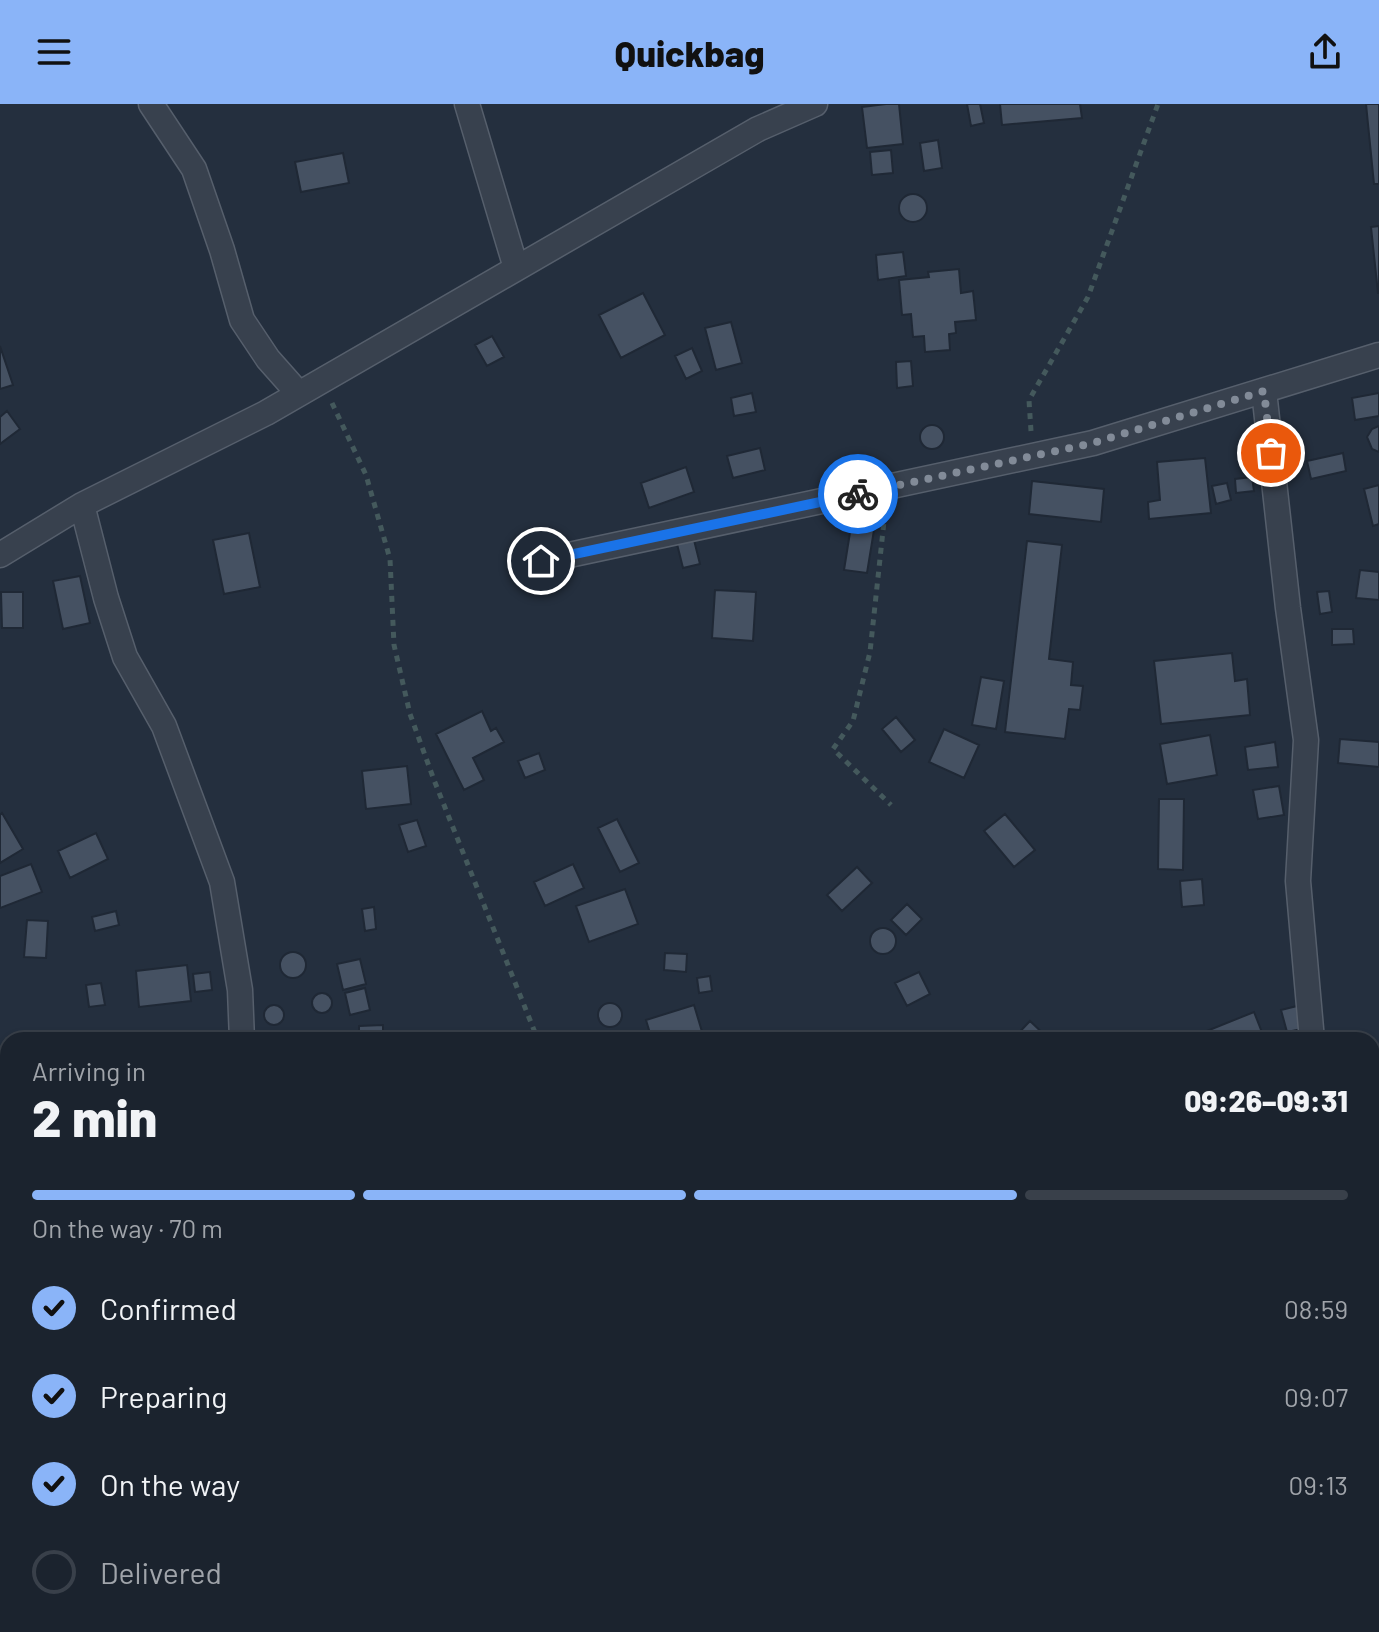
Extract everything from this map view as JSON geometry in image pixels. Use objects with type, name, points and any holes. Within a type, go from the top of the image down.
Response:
[{"type":"street","points":[[151,104],[194,169],[242,320],[268,359],[299,394]]},
{"type":"street","points":[[467,104],[516,268]]},
{"type":"street","points":[[0,555],[82,505],[266,413],[758,129],[815,104]]},
{"type":"street","points":[[541,561],[1093,443],[1379,355]]},
{"type":"street","points":[[1264,391],[1306,740],[1298,881],[1311,1032]]},
{"type":"street","points":[[82,505],[125,657],[164,726],[222,882],[240,990],[242,1032]]},
{"type":"path","points":[[1033,456],[1029,400],[1088,297],[1158,104]]},
{"type":"path","points":[[322,380],[366,475],[390,559],[394,645],[410,714],[535,1032]]},
{"type":"path","points":[[887,487],[870,652],[853,721],[833,749],[891,805]]},
{"type":"building","points":[[899,104],[903,144],[867,148],[862,107]]},
{"type":"building","points":[[967,104],[980,104],[984,123],[971,126]]},
{"type":"building","points":[[1000,104],[1080,104],[1082,118],[1002,125]]},
{"type":"building","points":[[1366,104],[1379,104],[1379,184],[1374,184]]},
{"type":"building","points":[[938,140],[942,168],[924,171],[920,143]]},
{"type":"building","points":[[891,150],[893,173],[872,175],[870,152]]},
{"type":"building","points":[[343,153],[349,183],[301,192],[295,162]]},
{"type":"building","points":[[913,194],[923,198],[927,208],[923,218],[913,222],[903,218],[899,208],[903,198]]},
{"type":"building","points":[[1379,226],[1379,293],[1378,293],[1371,227]]},
{"type":"building","points":[[903,252],[906,276],[878,280],[876,255]]},
{"type":"building","points":[[959,269],[961,293],[973,291],[976,320],[955,322],[956,333],[949,334],[950,350],[925,352],[924,336],[913,337],[911,314],[902,315],[899,280],[929,277],[928,272]]},
{"type":"building","points":[[643,293],[665,335],[621,358],[599,315]]},
{"type":"building","points":[[731,322],[742,363],[716,370],[705,328]]},
{"type":"building","points":[[492,336],[504,357],[487,366],[475,345]]},
{"type":"building","points":[[0,346],[13,385],[0,389]]},
{"type":"building","points":[[692,348],[702,371],[686,379],[675,356]]},
{"type":"building","points":[[911,361],[913,386],[897,388],[896,362]]},
{"type":"building","points":[[752,393],[756,412],[734,416],[731,398]]},
{"type":"building","points":[[1379,393],[1379,416],[1355,420],[1352,398]]},
{"type":"building","points":[[7,411],[20,429],[0,444],[0,417]]},
{"type":"building","points":[[932,425],[941,428],[944,437],[941,446],[932,449],[923,446],[920,437],[923,428]]},
{"type":"building","points":[[1379,426],[1379,452],[1372,449],[1367,437],[1372,429]]},
{"type":"building","points":[[760,448],[765,470],[733,478],[727,456]]},
{"type":"building","points":[[1343,453],[1346,471],[1311,479],[1307,461]]},
{"type":"building","points":[[1205,458],[1211,513],[1149,519],[1148,502],[1160,500],[1157,462]]},
{"type":"building","points":[[686,467],[694,492],[649,508],[641,483]]},
{"type":"building","points":[[1252,477],[1254,491],[1236,493],[1235,479]]},
{"type":"building","points":[[1032,481],[1104,489],[1101,522],[1029,514]]},
{"type":"building","points":[[1227,483],[1231,500],[1216,504],[1212,486]]},
{"type":"building","points":[[1379,485],[1379,524],[1373,526],[1364,489]]},
{"type":"building","points":[[852,520],[875,524],[867,573],[844,570]]},
{"type":"building","points":[[249,533],[260,587],[224,594],[213,540]]},
{"type":"building","points":[[694,540],[700,564],[683,568],[677,544]]},
{"type":"building","points":[[1027,541],[1062,545],[1049,659],[1073,662],[1071,685],[1083,686],[1080,710],[1069,709],[1065,739],[1005,732]]},
{"type":"building","points":[[1360,570],[1379,572],[1379,600],[1356,598]]},
{"type":"building","points":[[80,576],[90,623],[63,629],[53,581]]},
{"type":"building","points":[[715,590],[756,592],[753,641],[712,638]]},
{"type":"building","points":[[1329,591],[1332,612],[1320,614],[1317,592]]},
{"type":"building","points":[[1,592],[23,592],[23,628],[2,628]]},
{"type":"building","points":[[1332,629],[1353,629],[1354,644],[1332,645]]},
{"type":"building","points":[[1232,653],[1235,681],[1247,679],[1250,715],[1161,724],[1154,661]]},
{"type":"building","points":[[981,677],[1004,681],[996,729],[972,725]]},
{"type":"building","points":[[482,711],[491,731],[496,728],[504,742],[473,758],[484,780],[464,790],[436,734]]},
{"type":"building","points":[[896,717],[915,740],[901,752],[882,729]]},
{"type":"building","points":[[944,729],[979,745],[964,778],[929,762]]},
{"type":"building","points":[[1210,735],[1217,775],[1167,784],[1160,744]]},
{"type":"building","points":[[1340,739],[1379,742],[1379,767],[1338,763]]},
{"type":"building","points":[[1275,742],[1278,767],[1248,770],[1245,747]]},
{"type":"building","points":[[539,753],[545,770],[525,778],[518,761]]},
{"type":"building","points":[[407,766],[411,804],[366,809],[362,771]]},
{"type":"building","points":[[1279,786],[1284,815],[1258,819],[1253,790]]},
{"type":"building","points":[[1159,799],[1184,799],[1183,870],[1158,869]]},
{"type":"building","points":[[2,813],[23,849],[0,863],[0,815]]},
{"type":"building","points":[[1005,814],[1035,850],[1014,867],[984,831]]},
{"type":"building","points":[[617,819],[639,863],[620,872],[598,828]]},
{"type":"building","points":[[417,820],[426,846],[408,852],[399,825]]},
{"type":"building","points":[[96,833],[108,859],[70,878],[58,851]]},
{"type":"building","points":[[31,864],[42,892],[0,908],[0,876]]},
{"type":"building","points":[[573,864],[584,888],[545,906],[534,882]]},
{"type":"building","points":[[857,867],[872,883],[842,911],[827,895]]},
{"type":"building","points":[[1202,879],[1204,905],[1182,907],[1180,881]]},
{"type":"building","points":[[625,889],[638,924],[589,942],[576,906]]},
{"type":"building","points":[[907,904],[922,919],[906,935],[891,920]]},
{"type":"building","points":[[374,907],[376,929],[365,931],[362,909]]},
{"type":"building","points":[[116,911],[119,925],[95,931],[92,917]]},
{"type":"building","points":[[27,920],[48,921],[46,958],[24,957]]},
{"type":"building","points":[[883,928],[892,932],[896,941],[892,950],[883,954],[874,950],[870,941],[874,932]]},
{"type":"building","points":[[293,952],[302,956],[306,965],[302,974],[293,978],[284,974],[280,965],[284,956]]},
{"type":"building","points":[[665,953],[687,954],[686,972],[664,970]]},
{"type":"building","points":[[360,959],[366,984],[343,990],[337,964]]},
{"type":"building","points":[[187,965],[191,1001],[139,1007],[136,971]]},
{"type":"building","points":[[210,972],[212,990],[195,992],[193,974]]},
{"type":"building","points":[[919,972],[930,994],[907,1006],[895,983]]},
{"type":"building","points":[[710,976],[712,991],[699,993],[697,978]]},
{"type":"building","points":[[101,983],[105,1005],[89,1007],[86,985]]},
{"type":"building","points":[[365,988],[370,1010],[350,1015],[345,993]]},
{"type":"building","points":[[322,993],[329,996],[332,1003],[329,1010],[322,1013],[315,1010],[312,1003],[315,996]]},
{"type":"building","points":[[610,1003],[619,1006],[622,1015],[619,1024],[610,1027],[601,1024],[598,1015],[601,1006]]},
{"type":"building","points":[[270,1005],[278,1005],[284,1015],[278,1025],[270,1025],[264,1019],[264,1011]]},
{"type":"building","points":[[694,1005],[702,1032],[650,1032],[646,1020]]},
{"type":"building","points":[[1297,1006],[1302,1029],[1287,1032],[1281,1010]]},
{"type":"building","points":[[1254,1012],[1262,1032],[1204,1032]]},
{"type":"building","points":[[1030,1021],[1042,1032],[1020,1032]]},
{"type":"building","points":[[383,1025],[383,1032],[359,1032],[359,1026]]},
{"type":"way so far","points":[[858,494],[1093,443],[1264,391],[1271,453]]},
{"type":"route","points":[[541,561],[858,494]]}]
